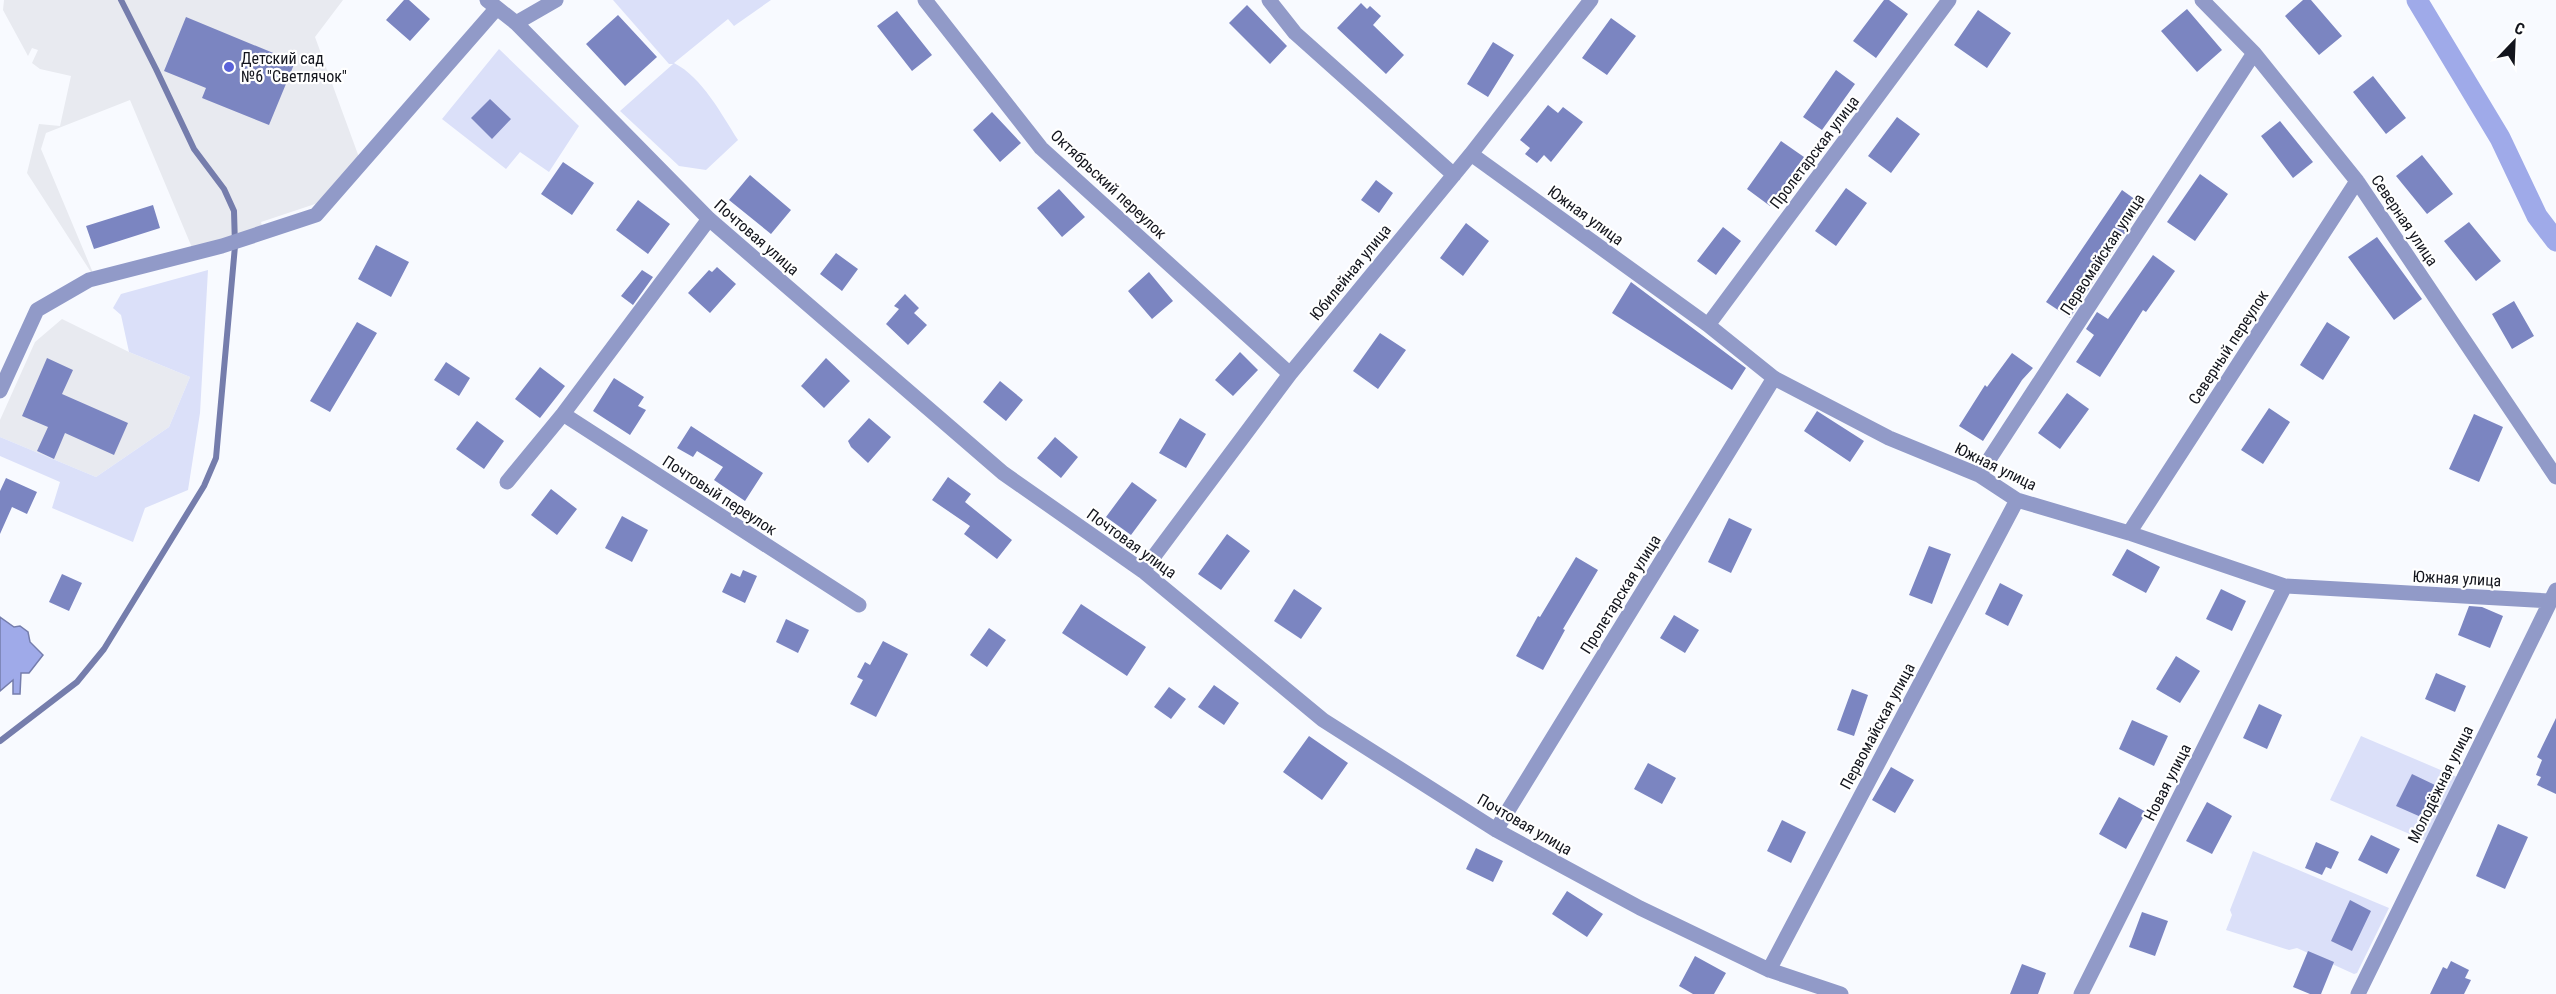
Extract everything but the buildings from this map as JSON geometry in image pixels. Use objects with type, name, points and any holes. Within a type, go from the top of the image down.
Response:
[{"type":"street","points":[[516,23],[556,0]]},
{"type":"street","name":"Октябрьский переулок","points":[[925,0],[1041,148],[1290,374]]},
{"type":"street","points":[[1269,0],[1295,33],[1454,174]]},
{"type":"street","name":"Юбилейная улица","points":[[1143,572],[1290,374],[1471,154],[1591,0]]},
{"type":"street","name":"Пролетарская улица","points":[[1708,325],[1949,0]]},
{"type":"street","name":"Северная улица","points":[[2202,0],[2254,53],[2357,181],[2556,477]]},
{"type":"street","points":[[0,391],[37,310],[89,280],[222,246],[316,215],[491,5]]},
{"type":"street","name":"Почтовая улица","points":[[491,5],[516,23],[709,219],[1003,473],[1143,572],[1323,720],[1496,830],[1640,908],[1768,970],[1841,994]]},
{"type":"street","name":"Первомайская улица","points":[[1979,475],[2254,53]]},
{"type":"street","name":"Южная улица","points":[[1471,154],[1708,325],[1774,378],[1888,438],[1979,475],[2017,500],[2129,533],[2285,586],[2552,595]]},
{"type":"street","name":"Северный переулок","points":[[2129,533],[2357,181]]},
{"type":"street","points":[[507,482],[562,414],[709,219]]},
{"type":"street","name":"Пролетарская улица","points":[[1496,830],[1774,378]]},
{"type":"street","name":"Почтовый переулок","points":[[562,414],[858,605]]},
{"type":"street","name":"Первомайская улица","points":[[1768,970],[2017,500]]},
{"type":"street","name":"Новая улица","points":[[2081,994],[2285,586]]},
{"type":"street","name":"Молодёжная улица","points":[[2358,994],[2552,595]]},
{"type":"shaded area","points":[[4,0],[343,0],[315,37],[360,160],[324,201],[261,222],[263,229],[193,250],[130,100],[46,133],[41,149],[96,280],[27,173],[39,124],[60,126],[71,76],[40,69],[32,63],[38,50],[32,48],[28,56],[3,10]]},
{"type":"shaded area","points":[[613,0],[771,0],[734,26],[728,19],[674,63],[694,77],[718,108],[738,140],[706,170],[679,166],[620,111],[673,64],[669,64]]},
{"type":"shaded area","points":[[499,49],[579,126],[549,172],[520,152],[506,169],[442,119]]},
{"type":"shaded area","points":[[208,270],[200,413],[188,490],[145,508],[133,542],[52,508],[60,482],[0,456],[0,437],[96,477],[169,427],[190,377],[129,352],[121,315],[113,308],[121,294]]},
{"type":"shaded area","points":[[62,319],[129,352],[190,377],[169,427],[96,477],[0,437],[0,420],[35,342]]},
{"type":"shaded area","points":[[2361,736],[2457,777],[2426,841],[2330,800]]},
{"type":"shaded area","points":[[2253,851],[2389,908],[2357,973],[2354,974],[2297,948],[2289,950],[2226,930],[2232,915],[2230,910]]},
{"type":"water","points":[[0,617],[14,627],[20,626],[28,632],[30,642],[43,655],[29,673],[21,673],[20,694],[13,694],[13,680],[0,691]]},
{"type":"waterway","points":[[0,741],[77,682],[104,649],[204,486],[216,458],[235,246],[234,211],[224,189],[194,149],[121,0]]},
{"type":"waterway","points":[[2417,0],[2500,138],[2537,216],[2556,241]]},
{"type":"place","name":"Детский сад №6 \"Светлячок\"","points":[[229,67]]}]
